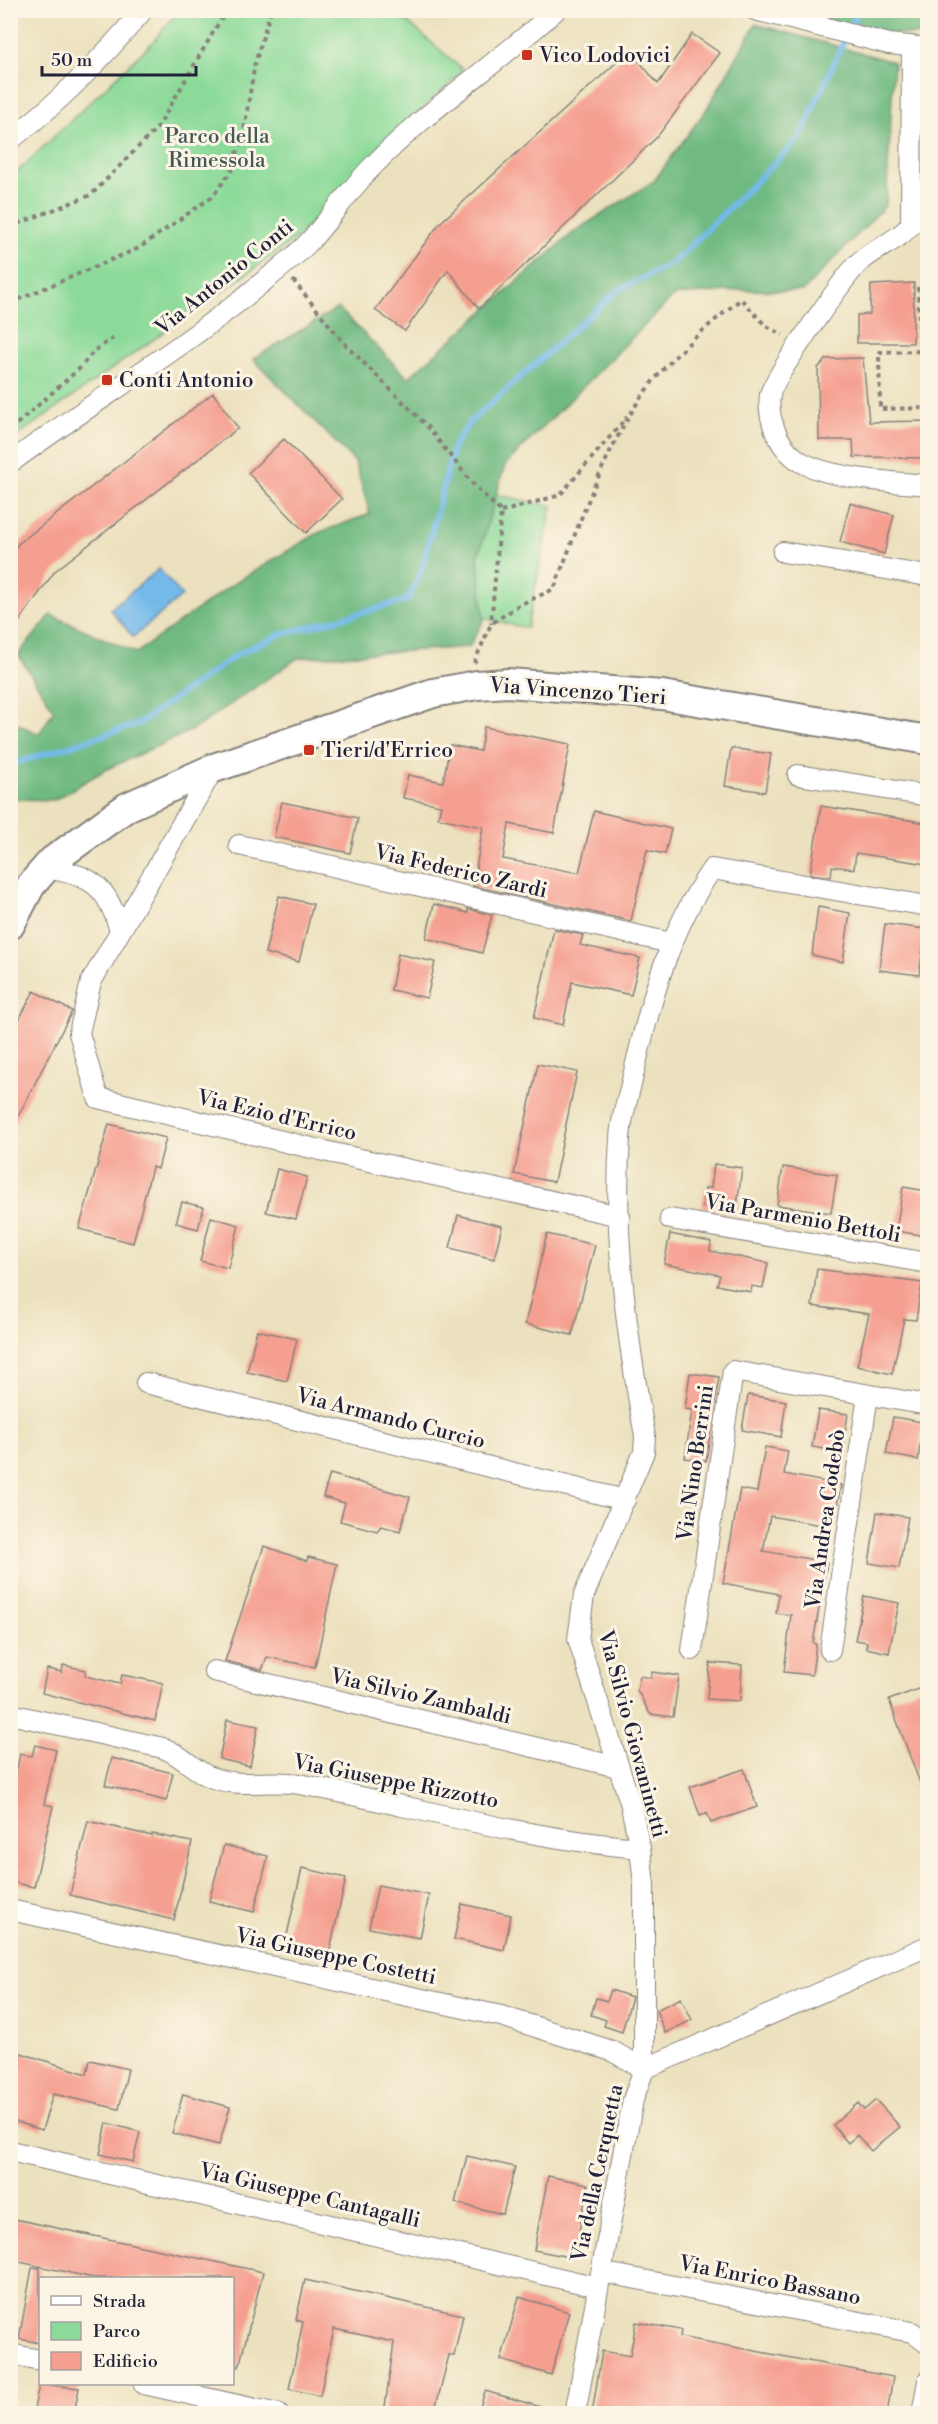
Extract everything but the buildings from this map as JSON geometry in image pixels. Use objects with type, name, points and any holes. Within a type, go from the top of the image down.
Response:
[{"type":"street","points":[[10,140],[44,114],[113,46],[143,10]]},
{"type":"street","name":"Via Antonio Conti","points":[[10,463],[61,425],[160,360],[282,265],[308,243],[370,169],[427,116],[513,50],[556,10]]},
{"type":"street","points":[[755,10],[889,44],[920,47],[911,225],[901,237],[855,267],[800,345],[770,394],[773,429],[794,457],[825,471],[874,480],[927,485]]},
{"type":"street","points":[[783,552],[927,576]]},
{"type":"street","name":"Via Vincenzo Tieri","points":[[10,925],[32,885],[45,868],[60,854],[127,807],[214,768],[410,699],[477,685],[508,683],[662,695],[927,740]]},
{"type":"street","name":"Via Ezio d'Errico","points":[[214,768],[92,982],[80,1034],[98,1098],[333,1153],[620,1216]]},
{"type":"street","points":[[798,775],[927,796]]},
{"type":"street","name":"Via Federico Zardi","points":[[239,845],[671,943]]},
{"type":"street","points":[[45,868],[76,874],[99,886],[110,902],[120,932]]},
{"type":"street","name":"Via Silvio Giovaninetti","points":[[644,2069],[644,1885],[640,1848],[633,1814],[581,1654],[579,1626],[584,1595],[640,1468],[645,1436],[625,1313],[620,1216],[620,1136],[645,1026],[671,943],[698,889],[712,869],[927,906]]},
{"type":"street","name":"Via Parmenio Bettoli","points":[[670,1220],[927,1263]]},
{"type":"street","name":"Via Nino Berrini","points":[[692,1650],[733,1371],[927,1405]]},
{"type":"street","name":"Via Armando Curcio","points":[[146,1383],[625,1500]]},
{"type":"street","name":"Via Andrea Codebò","points":[[830,1650],[868,1395]]},
{"type":"street","name":"Via Silvio Zambaldi","points":[[214,1671],[618,1767]]},
{"type":"street","name":"Via Giuseppe Rizzotto","points":[[10,1714],[163,1748],[180,1755],[206,1776],[230,1783],[297,1784],[556,1839],[640,1848]]},
{"type":"street","name":"Via Giuseppe Costetti","points":[[10,1910],[501,2016],[612,2051],[644,2069]]},
{"type":"street","name":"Via della Cerquetta","points":[[575,2414],[633,2100],[644,2069],[927,1946]]},
{"type":"street","name":"Via Giuseppe Cantagalli","points":[[10,2151],[599,2280]]},
{"type":"street","name":"Via Enrico Bassano","points":[[599,2280],[912,2332],[927,2343]]},
{"type":"street","points":[[10,2354],[39,2360]]},
{"type":"street","points":[[922,2414],[927,2381]]},
{"type":"street","points":[[148,2385],[278,2414]]},
{"type":"path","points":[[10,227],[91,195],[158,127],[221,19],[232,10]]},
{"type":"path","points":[[10,303],[139,248],[213,196],[232,170],[244,130],[255,63],[272,10]]},
{"type":"path","points":[[282,265],[343,342],[426,424],[472,483],[501,512]]},
{"type":"path","points":[[918,287],[920,351]]},
{"type":"path","points":[[501,512],[560,495],[683,349],[741,299],[765,325],[800,345]]},
{"type":"path","points":[[10,430],[80,369],[95,350],[113,338]]},
{"type":"path","points":[[927,351],[879,352],[880,409],[927,408]]},
{"type":"path","points":[[491,624],[519,605],[554,589],[579,519],[631,412]]},
{"type":"path","points":[[477,685],[474,660],[484,645],[491,624],[501,512]]},
{"type":"green space","name":"Parco della Rimessola","points":[[178,11],[395,11],[462,69],[457,77],[398,131],[296,239],[21,433],[11,444],[11,178],[153,42]]},
{"type":"green space","points":[[796,11],[927,11],[927,35],[881,34]]},
{"type":"green space","points":[[756,24],[894,62],[886,205],[803,291],[742,290],[675,295],[505,465],[478,557],[484,620],[469,647],[298,658],[194,729],[105,770],[54,800],[11,799],[11,721],[39,734],[54,710],[18,655],[51,615],[136,653],[236,582],[318,533],[370,514],[355,462],[253,359],[338,308],[408,378],[575,231],[654,181],[706,110]]},
{"type":"green space","points":[[492,494],[552,506],[527,628],[464,614]]},
{"type":"water","points":[[159,569],[182,596],[133,637],[110,609]]},
{"type":"waterway","points":[[10,765],[138,724],[238,654],[279,635],[408,600],[421,572],[454,445],[470,422],[617,291],[673,263],[800,138],[858,10]]},
{"type":"place","name":"Vico Lodovici","points":[[527,55]]},
{"type":"place","name":"Conti Antonio","points":[[107,380]]},
{"type":"place","name":"Tieri/d'Errico","points":[[309,750]]}]
